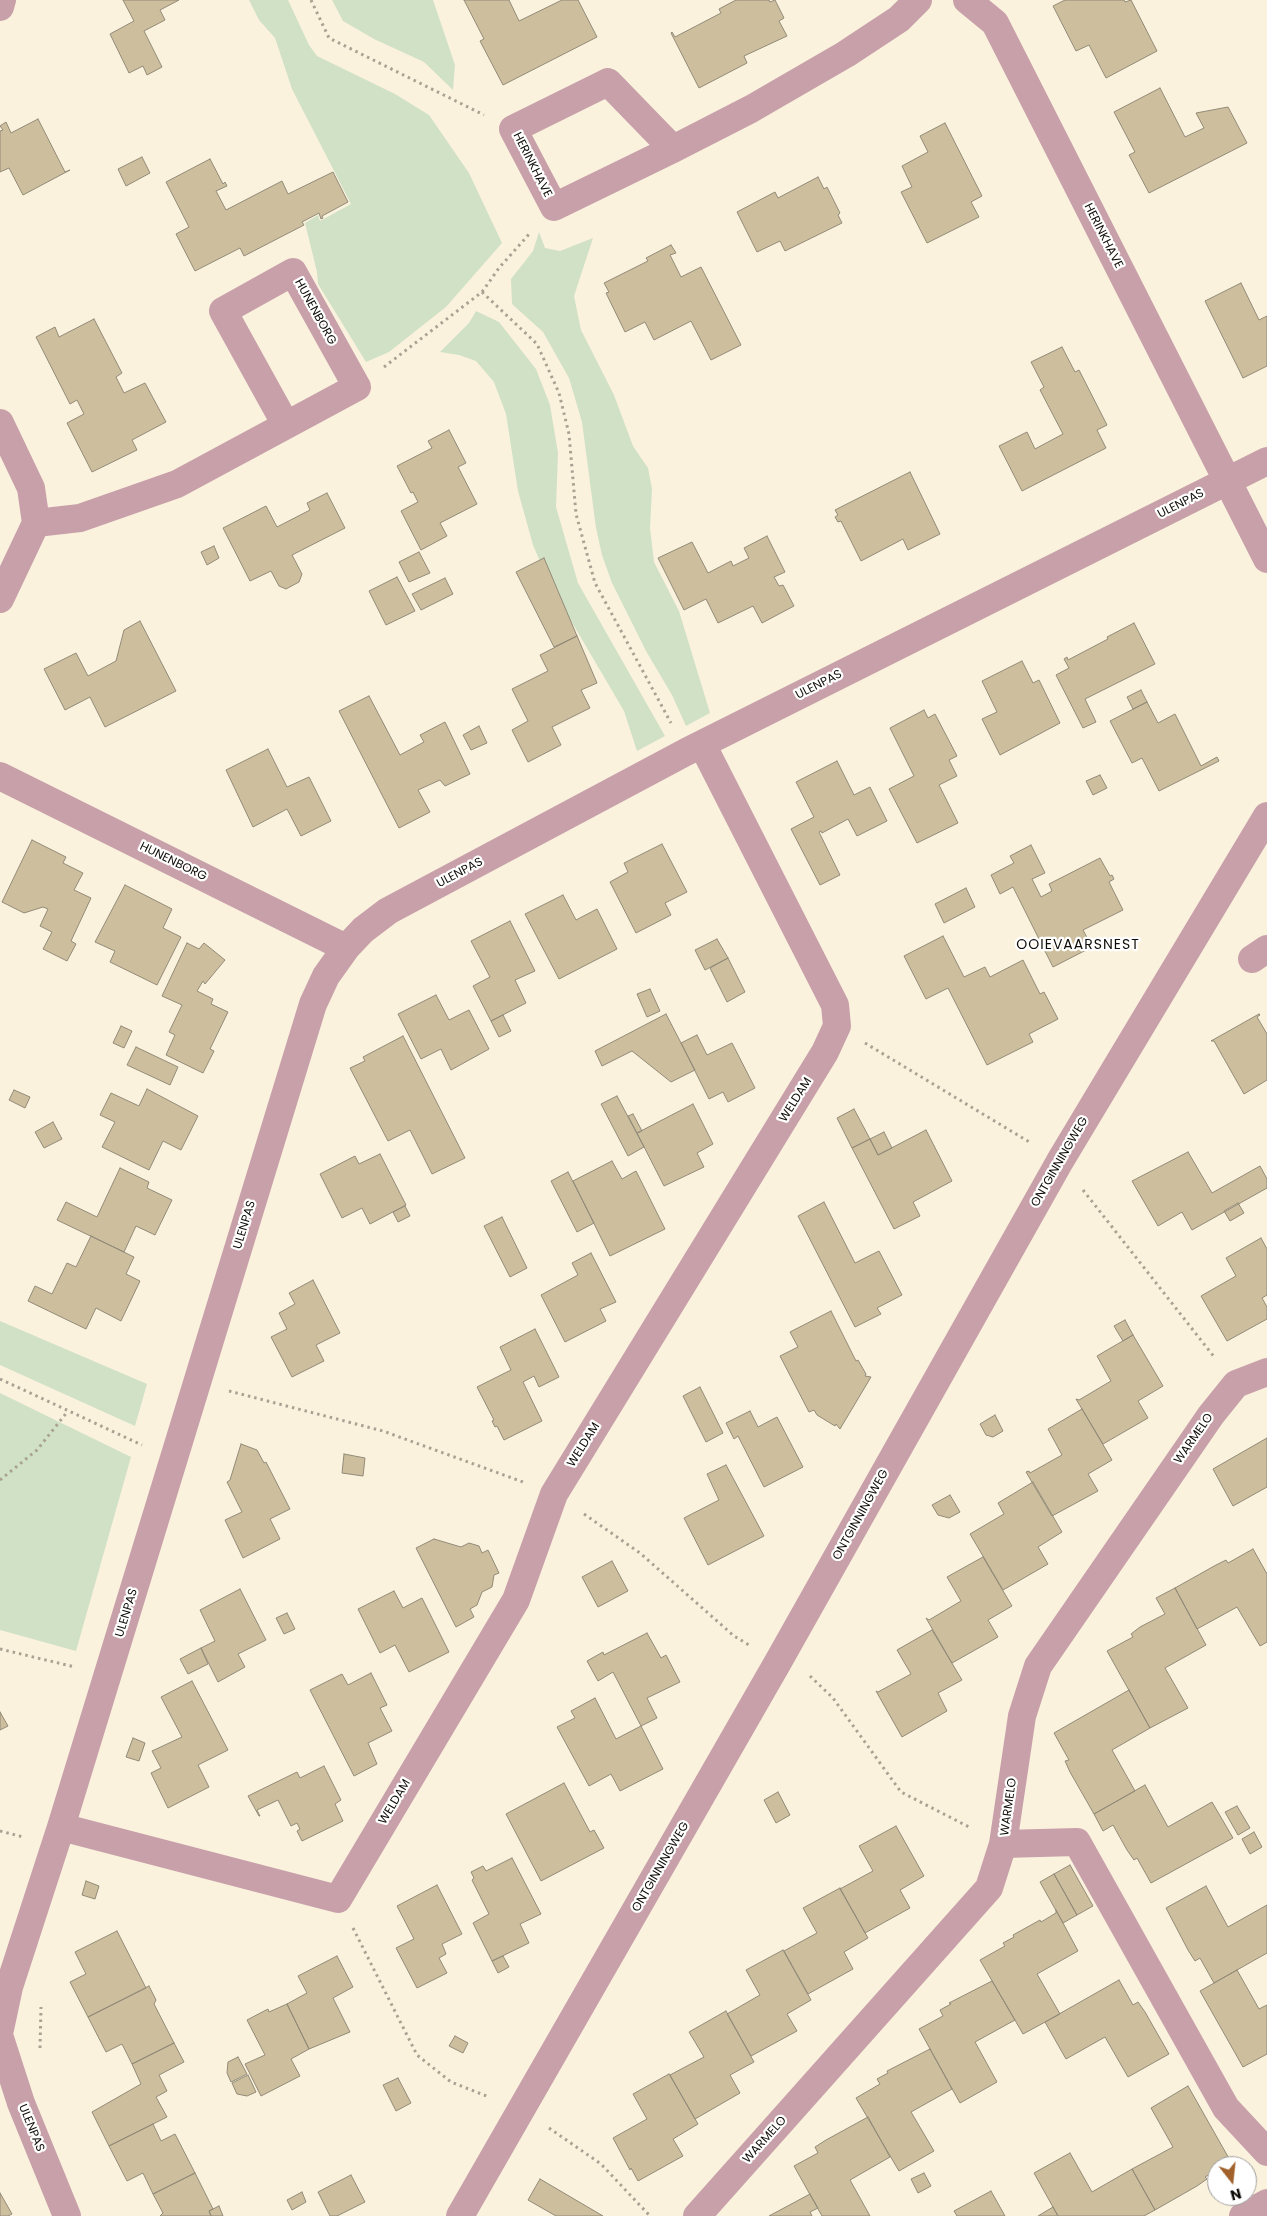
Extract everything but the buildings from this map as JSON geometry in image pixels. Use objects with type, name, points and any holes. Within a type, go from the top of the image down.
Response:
[{"type":"street","points":[[0,7],[2,0]]},
{"type":"street","name":"HERINKHAVE","points":[[673,149],[608,82],[513,129],[554,207],[673,149],[750,109],[846,54],[899,19],[918,0]]},
{"type":"street","name":"HERINKHAVE","points":[[967,0],[995,23],[1267,559]]},
{"type":"street","name":"HUNENBORG","points":[[286,425],[223,311],[293,272],[357,387]]},
{"type":"street","points":[[36,523],[80,518],[177,484],[357,387]]},
{"type":"street","points":[[0,423],[31,488],[36,523],[0,599]]},
{"type":"street","name":"ULENPAS","points":[[0,2028],[9,1986],[108,1676],[313,1004],[326,976],[346,948],[363,930],[388,911],[694,748],[1267,461]]},
{"type":"street","points":[[694,748],[835,1006],[837,1026]]},
{"type":"street","name":"HUNENBORG","points":[[0,776],[346,948]]},
{"type":"street","name":"ONTGINNINGWEG","points":[[460,2216],[778,1662],[1060,1161],[1267,816]]},
{"type":"street","name":"WELDAM","points":[[338,1899],[516,1600],[554,1494],[825,1052],[837,1026]]},
{"type":"street","name":"WARMELO","points":[[698,2216],[989,1888],[1004,1844],[1022,1716],[1038,1666],[1211,1415],[1236,1384],[1267,1372]]},
{"type":"street","points":[[61,1827],[338,1899]]},
{"type":"street","points":[[1004,1844],[1077,1842],[1226,2108],[1267,2152]]},
{"type":"street","name":"ULENPAS","points":[[0,2038],[21,2103],[67,2216]]},
{"type":"street","points":[[1243,2216],[1267,2203]]},
{"type":"path","points":[[311,0],[329,38],[513,129]]},
{"type":"path","points":[[357,387],[482,292],[499,268],[554,207]]},
{"type":"path","points":[[482,292],[537,344],[559,393],[569,434],[576,514],[595,582],[694,748]]},
{"type":"path","points":[[837,1026],[1060,1161],[1236,1384]]},
{"type":"path","points":[[0,1379],[174,1460]]},
{"type":"path","points":[[197,1383],[384,1431],[554,1494],[640,1553],[734,1636],[778,1662],[806,1672],[834,1698],[901,1792],[1004,1844]]},
{"type":"path","points":[[0,1480],[37,1450],[68,1411]]},
{"type":"path","points":[[0,1649],[108,1676]]},
{"type":"path","points":[[338,1899],[417,2055],[451,2082],[522,2109],[601,2164],[650,2216]]},
{"type":"path","points":[[41,2005],[40,2049],[43,2057]]},
{"type":"green space","points":[[249,0],[288,0],[309,45],[317,56],[395,94],[429,115],[469,173],[502,243],[446,307],[389,352],[366,362],[318,284],[317,272],[305,223],[318,215],[320,221],[351,204],[292,89],[275,38],[259,20]]},
{"type":"green space","points":[[332,0],[433,0],[455,65],[453,90],[424,62],[374,39],[343,21]]},
{"type":"green space","points":[[539,232],[545,248],[560,251],[593,238],[574,296],[581,330],[614,395],[633,446],[648,468],[652,489],[650,528],[654,562],[679,611],[710,713],[686,726],[672,695],[646,651],[612,583],[602,555],[596,528],[582,422],[569,378],[543,332],[512,304],[511,279],[533,251]]},
{"type":"green space","points":[[476,311],[499,322],[536,369],[550,405],[558,453],[556,507],[578,583],[665,736],[637,751],[624,711],[550,585],[533,545],[518,491],[506,414],[494,382],[476,361],[459,355],[440,352],[469,323]]},
{"type":"green space","points":[[0,1321],[147,1384],[135,1426],[0,1365]]},
{"type":"green space","points":[[0,1393],[131,1457],[76,1651],[0,1630]]},
{"type":"district","name":"OOIEVAARSNEST","points":[[1078,945]]}]
